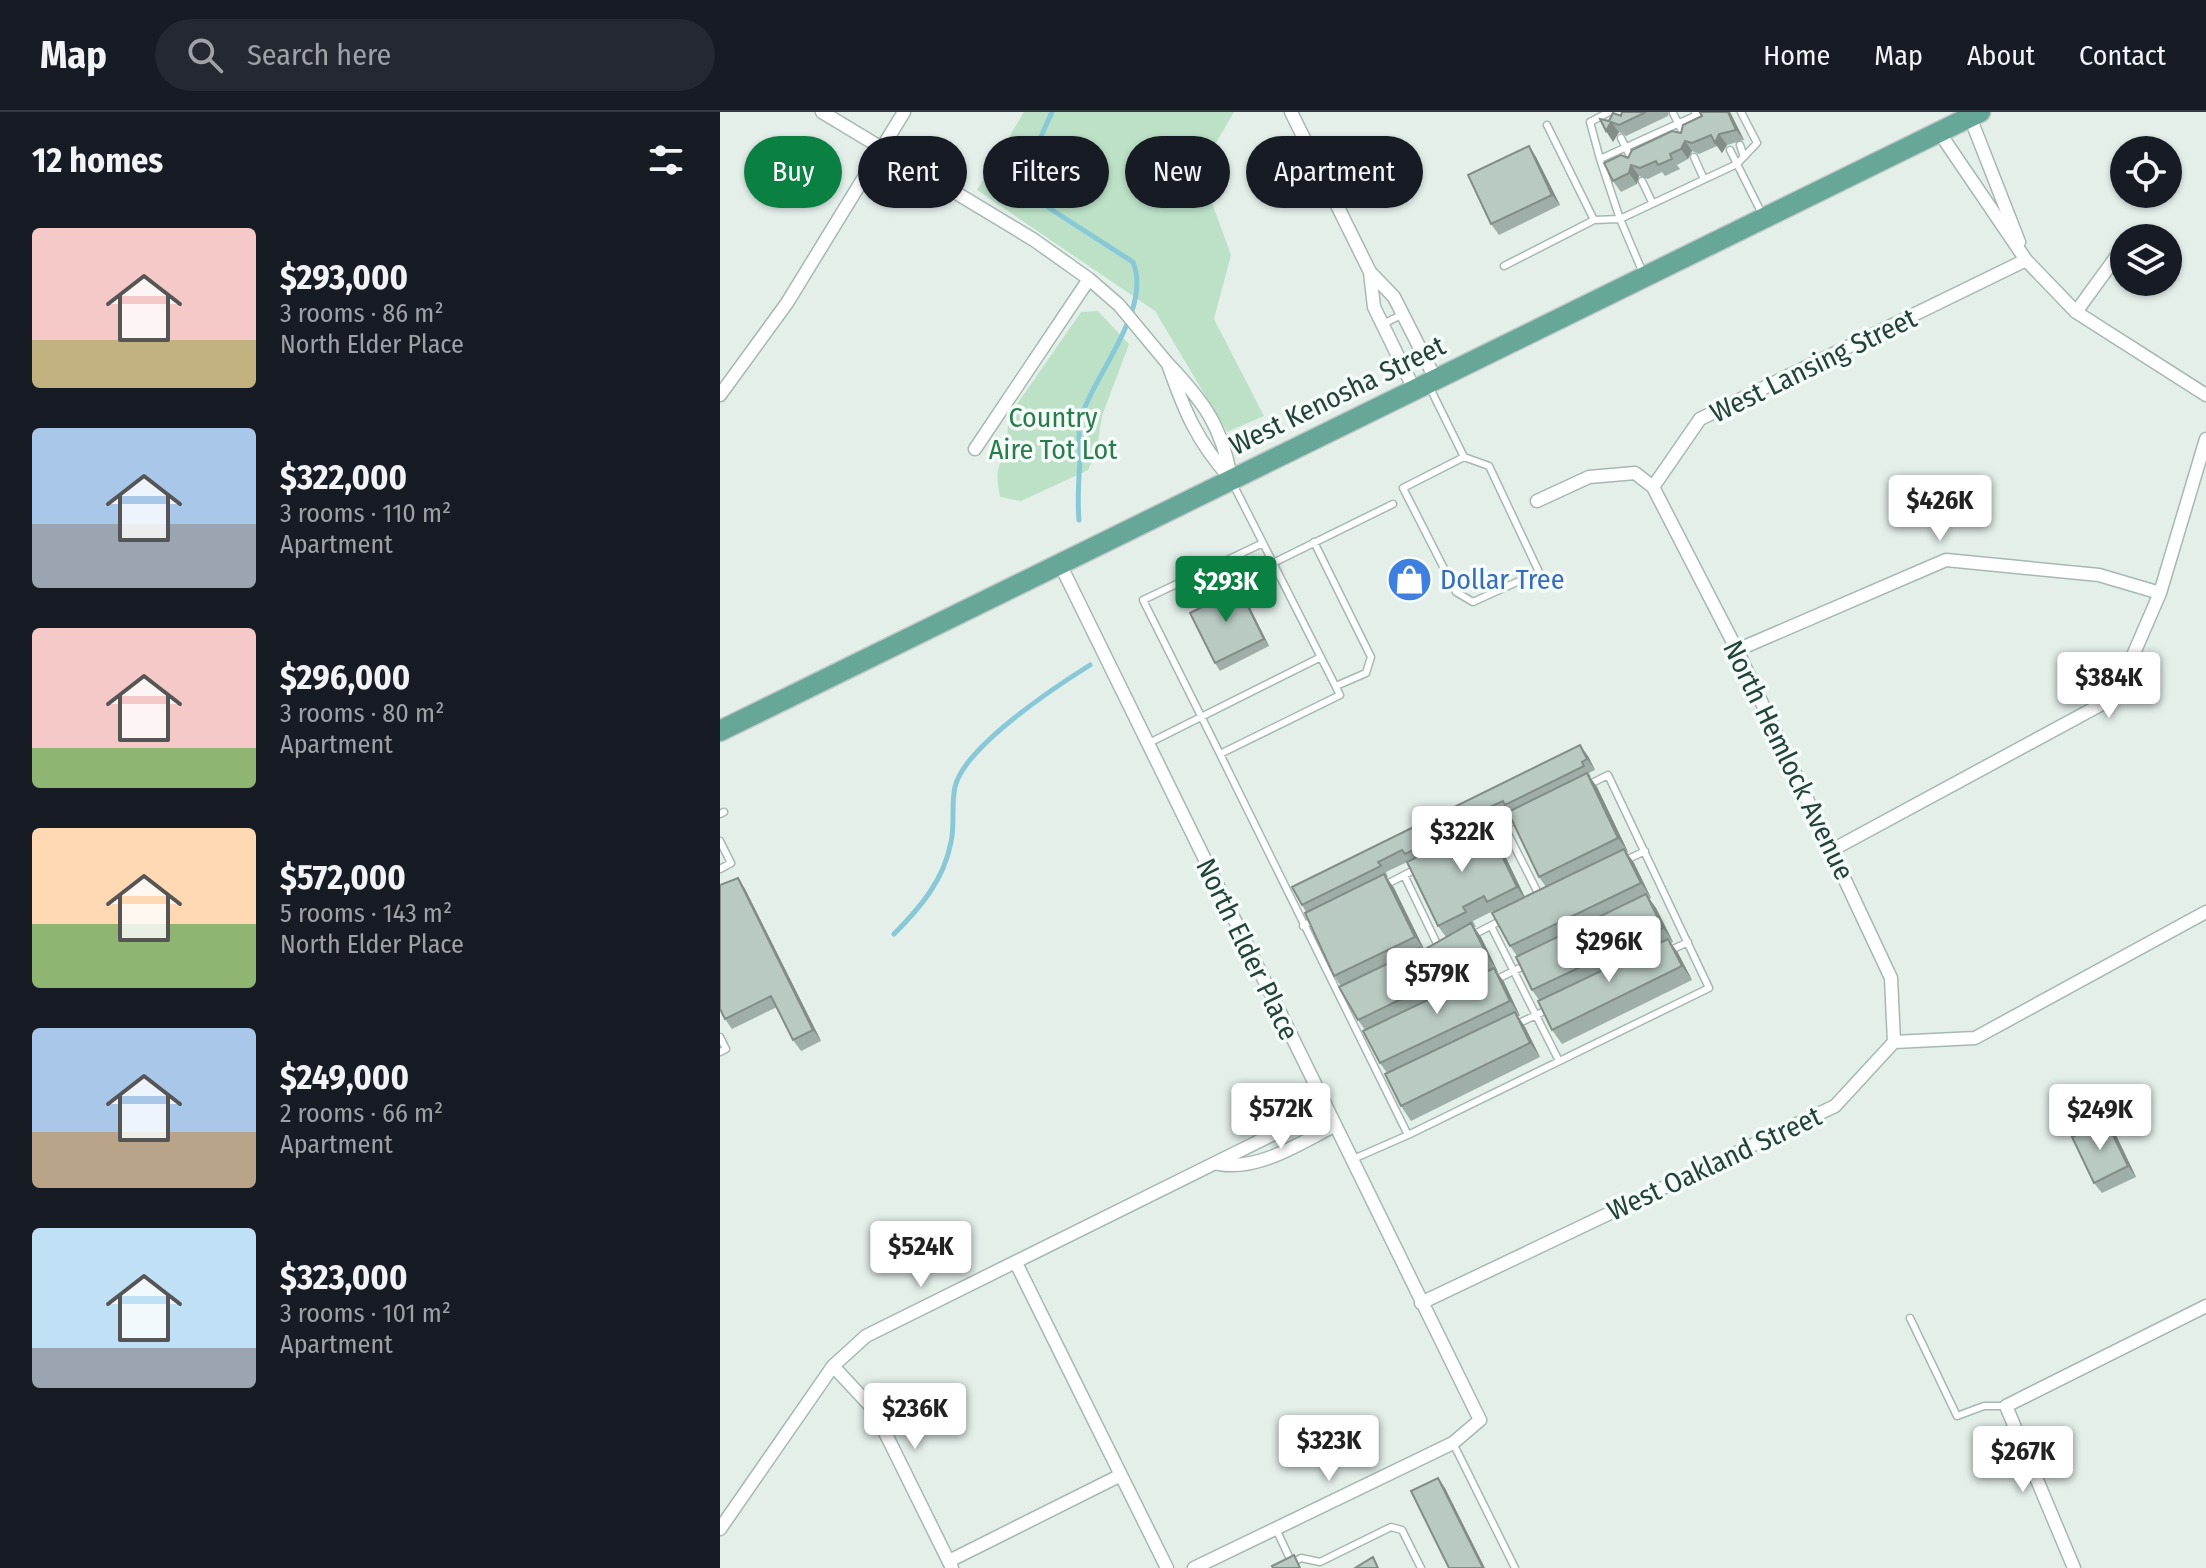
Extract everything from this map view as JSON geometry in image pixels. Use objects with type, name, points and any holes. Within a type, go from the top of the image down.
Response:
[{"type":"main road","name":"West Kenosha Street","points":[[720,731],[1975,114]]},
{"type":"street","points":[[822,112],[862,136]]},
{"type":"street","points":[[890,136],[904,112]]},
{"type":"street","points":[[1291,112],[1370,272],[1394,297],[1403,314],[1425,383]]},
{"type":"street","points":[[1975,114],[2026,260]]},
{"type":"street","points":[[1939,132],[2026,260],[2076,312],[2206,395]]},
{"type":"street","points":[[720,395],[787,303],[858,189]]},
{"type":"street","points":[[967,200],[1034,240],[1089,279],[1119,305],[1203,400],[1225,443],[1231,479]]},
{"type":"street","name":"West Lansing Street","points":[[1653,487],[1700,419],[2026,260]]},
{"type":"street","points":[[2076,312],[2110,265]]},
{"type":"street","points":[[1370,272],[1374,307],[1425,383]]},
{"type":"street","points":[[975,449],[1089,279]]},
{"type":"street","points":[[1168,364],[1184,411],[1205,451],[1231,479]]},
{"type":"street","points":[[1832,850],[2115,697],[2160,593],[2206,439]]},
{"type":"street","points":[[1537,501],[1589,477],[1635,473],[1653,487]]},
{"type":"street","name":"North Hemlock Avenue","points":[[1653,487],[1737,650],[1891,978],[1894,1042]]},
{"type":"street","points":[[1737,650],[1946,560],[2099,575],[2160,593]]},
{"type":"street","name":"North Elder Place","points":[[1060,564],[1480,1420],[1453,1443]]},
{"type":"street","points":[[1894,1042],[1975,1038],[2206,912]]},
{"type":"street","name":"West Oakland Street","points":[[1421,1303],[1835,1106],[1894,1042]]},
{"type":"street","points":[[720,1529],[833,1366],[866,1336],[1219,1164],[1326,1108]]},
{"type":"street","points":[[1219,1164],[1230,1166],[1267,1159],[1334,1126]]},
{"type":"street","points":[[1016,1263],[1167,1568]]},
{"type":"street","points":[[2074,1568],[2006,1406],[2206,1306]]},
{"type":"street","points":[[833,1366],[874,1410],[950,1565],[1121,1475]]},
{"type":"street","points":[[1194,1568],[1453,1443]]},
{"type":"lane","points":[[1615,126],[1608,112],[1590,122],[1620,219],[1645,277]]},
{"type":"lane","points":[[1600,159],[1697,115],[1695,112]]},
{"type":"lane","points":[[1504,266],[1594,220],[1620,219],[1703,177],[1737,164],[1757,143],[1741,112]]},
{"type":"lane","points":[[1673,113],[1685,139]]},
{"type":"lane","points":[[1662,119],[1666,129]]},
{"type":"lane","points":[[1653,123],[1658,133]]},
{"type":"lane","points":[[1547,125],[1594,220]]},
{"type":"lane","points":[[1643,128],[1648,138]]},
{"type":"lane","points":[[1632,133],[1637,143]]},
{"type":"lane","points":[[1621,138],[1634,163]]},
{"type":"lane","points":[[1740,145],[1744,157]]},
{"type":"lane","points":[[1730,150],[1764,218]]},
{"type":"lane","points":[[1694,157],[1703,177]]},
{"type":"lane","points":[[1642,181],[1652,202]]},
{"type":"lane","points":[[1383,324],[1403,314]]},
{"type":"lane","points":[[1425,383],[1464,457],[1489,466],[1539,572],[1473,602],[1456,592],[1403,488],[1464,457]]},
{"type":"lane","points":[[1220,754],[1340,695],[1231,479]]},
{"type":"lane","points":[[1273,563],[1393,504]]},
{"type":"lane","points":[[1314,542],[1371,657],[1366,673],[1336,686]]},
{"type":"lane","points":[[1263,543],[1143,600],[1408,1135]]},
{"type":"lane","points":[[1148,744],[1321,657]]},
{"type":"lane","points":[[1351,1160],[1709,988],[1608,775],[1582,788]]},
{"type":"lane","points":[[1476,840],[1530,813]]},
{"type":"lane","points":[[1504,826],[1542,901]]},
{"type":"lane","points":[[720,841],[731,863],[720,869]]},
{"type":"lane","points":[[1619,864],[1645,851]]},
{"type":"lane","points":[[1379,888],[1433,861]]},
{"type":"lane","points":[[1404,875],[1440,951]]},
{"type":"lane","points":[[1529,907],[1555,895]]},
{"type":"lane","points":[[1652,904],[1666,897]]},
{"type":"lane","points":[[1303,926],[1328,913]]},
{"type":"lane","points":[[1466,938],[1517,913]]},
{"type":"lane","points":[[1491,926],[1559,1061]]},
{"type":"lane","points":[[1660,955],[1688,942]]},
{"type":"lane","points":[[1426,958],[1453,944]]},
{"type":"lane","points":[[1486,984],[1542,958]]},
{"type":"lane","points":[[1340,999],[1354,992]]},
{"type":"lane","points":[[1508,1028],[1564,1002]]},
{"type":"lane","points":[[720,1037],[726,1049],[720,1052]]},
{"type":"lane","points":[[1362,1044],[1376,1037]]},
{"type":"lane","points":[[1384,1087],[1398,1081]]},
{"type":"lane","points":[[1283,1130],[1292,1147]]},
{"type":"lane","points":[[1910,1318],[1957,1416],[1984,1406],[2006,1406]]},
{"type":"lane","points":[[1453,1443],[1515,1568]]},
{"type":"lane","points":[[1283,1568],[1301,1558],[1320,1565],[1391,1527],[1402,1530],[1421,1568]]},
{"type":"lane","points":[[1276,1529],[1291,1561]]},
{"type":"green space","points":[[1024,112],[1234,112],[1220,136],[1125,136],[1125,208],[1214,208],[1231,255],[1214,319],[1264,416],[1227,432],[1155,311],[1003,208],[1109,208],[1109,136],[1010,136]]},
{"type":"green space","points":[[983,180],[983,194],[977,190]]},
{"type":"green space","name":"Country Aire Tot Lot","points":[[1098,311],[1129,344],[1102,416],[1096,454],[1088,470],[1021,501],[1000,497],[998,471],[1013,410],[1081,312]]},
{"type":"building","points":[[1622,112],[1646,112],[1619,125],[1611,122],[1606,131],[1600,119],[1609,121],[1613,113],[1621,116]]},
{"type":"building","points":[[1700,112],[1728,112],[1736,130],[1719,134],[1715,143],[1711,135],[1692,143],[1685,141],[1681,149],[1670,154],[1672,159],[1658,165],[1656,161],[1640,168],[1631,165],[1629,173],[1613,181],[1604,163],[1621,155],[1628,158],[1632,150],[1672,131],[1681,133],[1683,125],[1702,116]]},
{"type":"building","points":[[1529,146],[1552,195],[1491,224],[1468,175]]},
{"type":"building","points":[[1239,588],[1264,639],[1215,663],[1190,613],[1206,605],[1203,598],[1219,590],[1222,596]]},
{"type":"building","points":[[1580,745],[1587,759],[1582,762],[1584,766],[1505,805],[1503,801],[1481,811],[1483,816],[1405,854],[1402,850],[1378,862],[1381,866],[1302,905],[1292,887]]},
{"type":"building","points":[[1587,773],[1618,838],[1539,877],[1508,812]]},
{"type":"building","points":[[1486,823],[1517,887],[1487,902],[1484,896],[1463,907],[1466,912],[1438,926],[1407,862]]},
{"type":"building","points":[[1624,849],[1641,883],[1510,946],[1492,913]]},
{"type":"building","points":[[1384,874],[1415,937],[1334,976],[1305,913]]},
{"type":"building","points":[[738,878],[813,1030],[793,1040],[771,996],[725,1019],[720,1009],[720,885]]},
{"type":"building","points":[[1646,894],[1663,928],[1532,990],[1516,957]]},
{"type":"building","points":[[1471,923],[1488,957],[1358,1020],[1339,987],[1420,948],[1422,951]]},
{"type":"building","points":[[1668,939],[1682,966],[1552,1030],[1538,1001]]},
{"type":"building","points":[[1494,968],[1510,1001],[1380,1063],[1363,1031]]},
{"type":"building","points":[[1515,1012],[1530,1043],[1401,1106],[1385,1074]]},
{"type":"building","points":[[2106,1121],[2128,1166],[2094,1183],[2072,1137]]},
{"type":"building","points":[[1438,1478],[1483,1568],[1449,1568],[1411,1491]]},
{"type":"building","points":[[1294,1555],[1300,1568],[1273,1568],[1272,1566]]},
{"type":"building","points":[[1373,1557],[1378,1568],[1355,1568]]},
{"type":"waterway","points":[[1052,112],[1030,161],[1030,178],[1049,208],[1133,262],[1137,281],[1128,322],[1080,422],[1079,520]]},
{"type":"waterway","points":[[894,934],[922,903],[943,869],[952,835],[955,787],[962,771],[975,754],[1013,719],[1090,665]]},
{"type":"place","name":"Dollar Tree","points":[[1409,579]]}]
